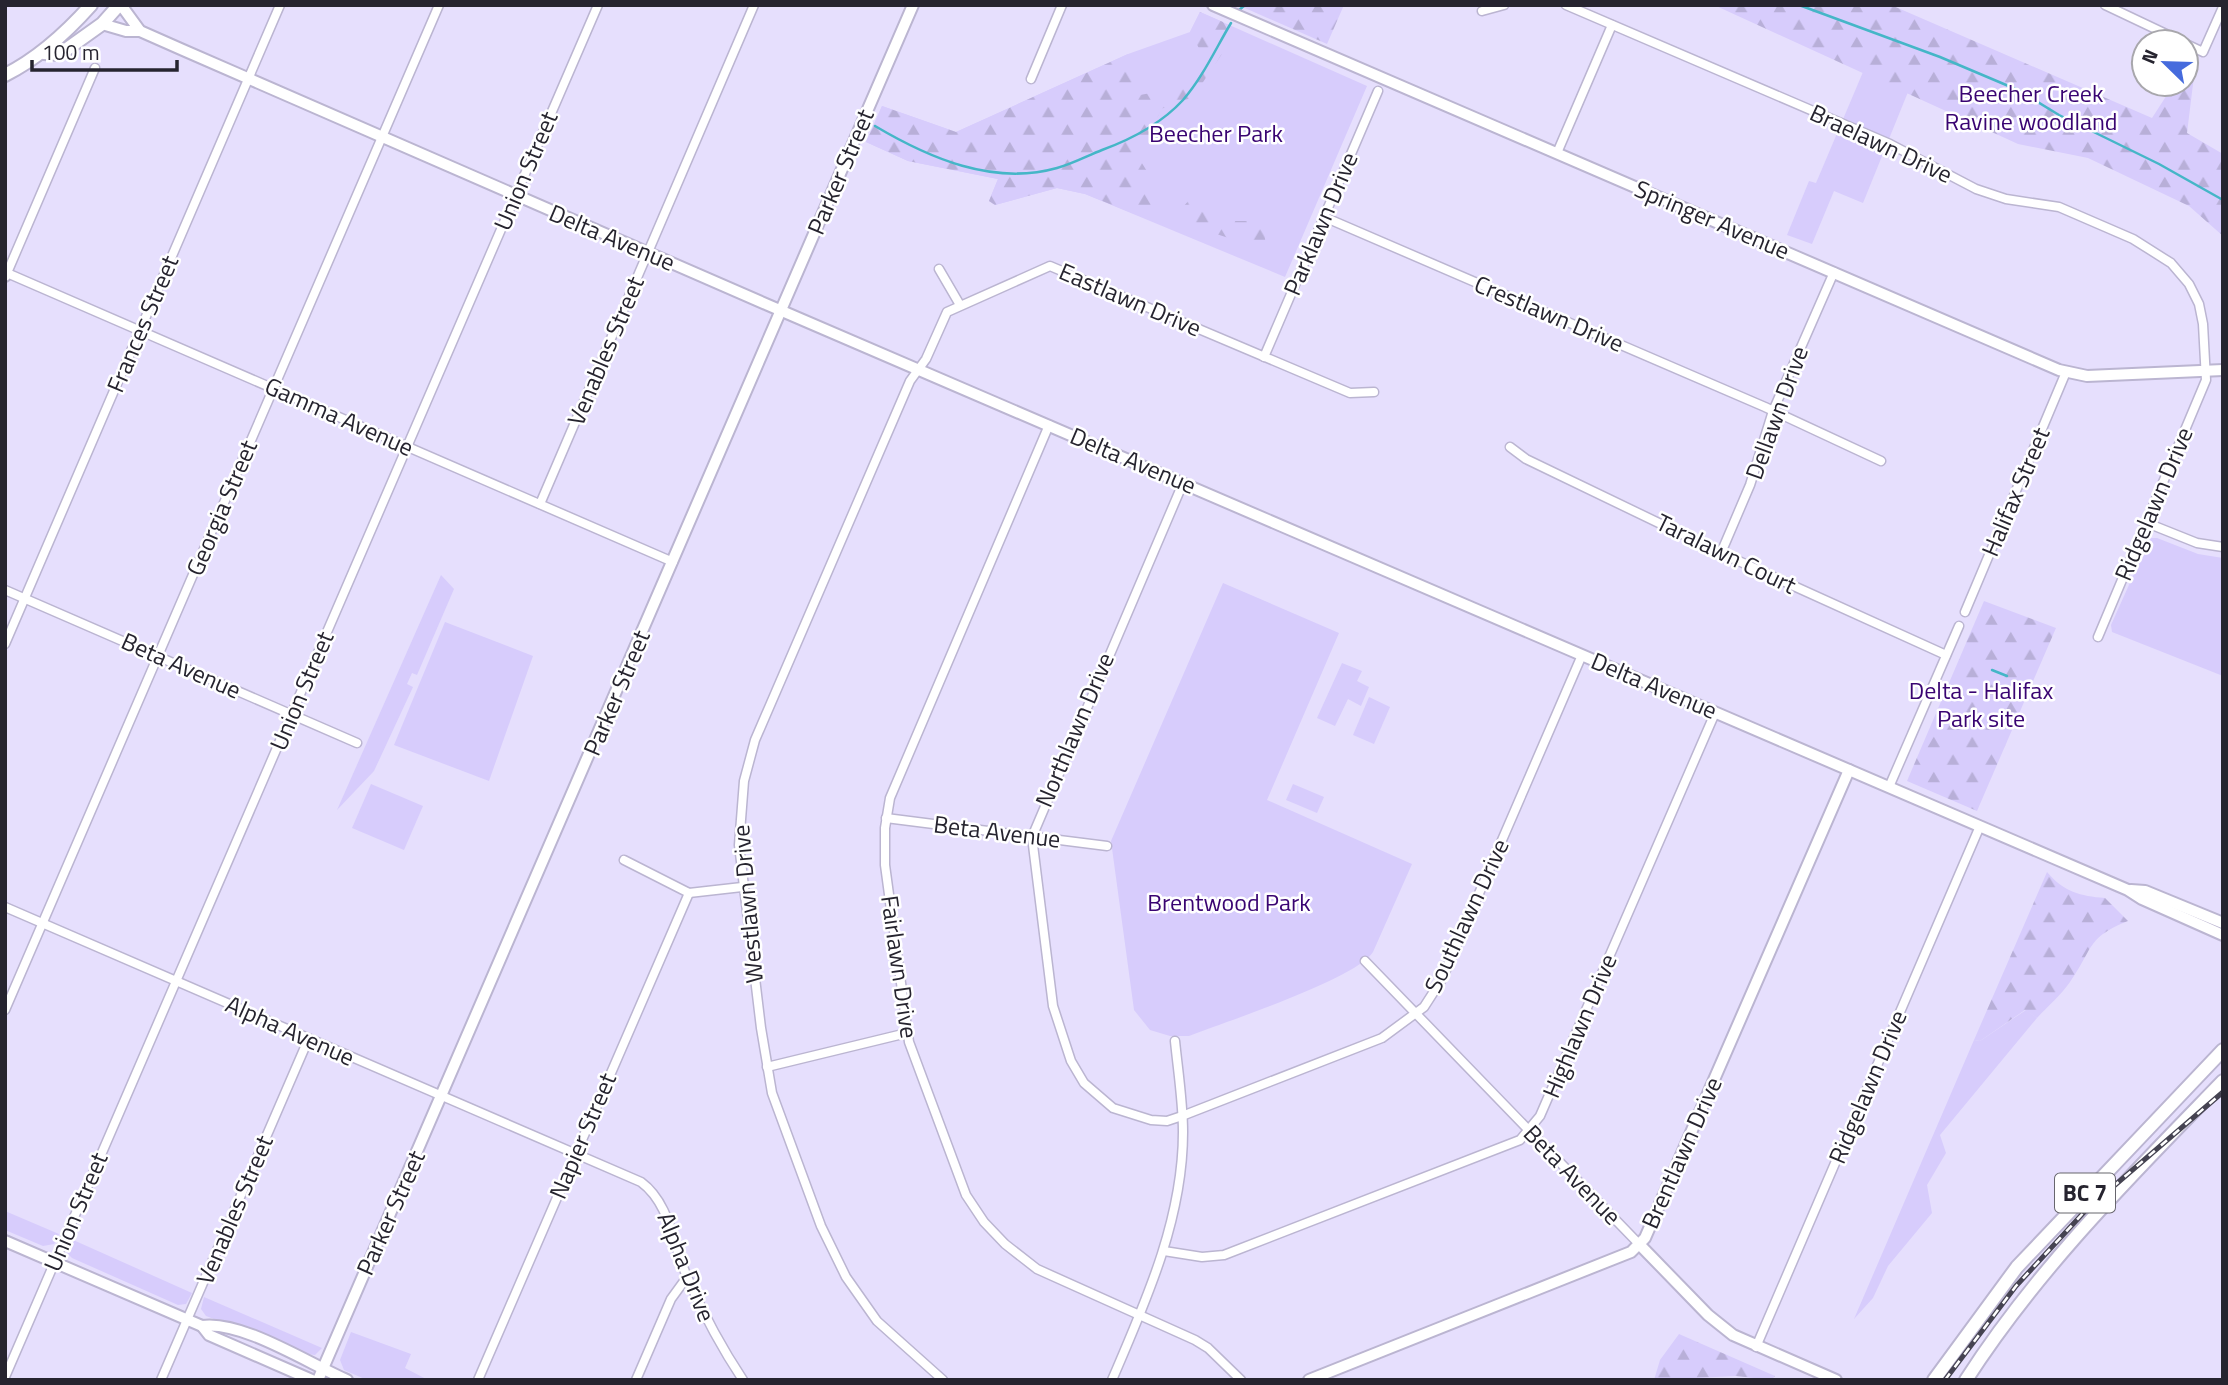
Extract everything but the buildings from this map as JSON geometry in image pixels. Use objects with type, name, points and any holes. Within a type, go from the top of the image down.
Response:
[{"type":"main road","points":[[5,75],[44,53],[52,41],[91,5]]},
{"type":"main road","points":[[44,53],[60,54],[102,24],[120,5]]},
{"type":"main road","name":"BC 7","points":[[1934,1380],[2017,1267],[2223,1050]]},
{"type":"main road","name":"BC 7","points":[[1966,1380],[1991,1342],[2091,1217],[2223,1081]]},
{"type":"street","points":[[120,5],[140,31]]},
{"type":"street","name":"Frances Street","points":[[5,643],[280,5]]},
{"type":"street","name":"Georgia Street","points":[[5,1010],[439,5]]},
{"type":"street","name":"Union Street","points":[[5,1377],[597,5]]},
{"type":"street","name":"Venables Street","points":[[540,505],[754,5]]},
{"type":"street","name":"Parker Street","points":[[318,1380],[913,5]]},
{"type":"street","points":[[1031,79],[1062,5]]},
{"type":"street","name":"Springer Avenue","points":[[1213,5],[2066,372],[2087,376],[2223,370]]},
{"type":"street","points":[[1482,11],[1504,5]]},
{"type":"street","name":"Braelawn Drive","points":[[1566,5],[1890,144],[1976,189],[2006,199],[2059,207],[2153,249],[2180,273],[2199,303],[2207,370]]},
{"type":"street","points":[[2105,5],[2153,28]]},
{"type":"street","points":[[2200,51],[2203,52],[2223,7]]},
{"type":"street","name":"Delta Avenue","points":[[102,24],[126,31],[140,31],[781,311],[919,368],[2128,890],[2142,899],[2223,935]]},
{"type":"street","points":[[1557,153],[1612,25]]},
{"type":"street","points":[[6,274],[95,68]]},
{"type":"street","name":"Parklawn Drive","points":[[1264,357],[1378,91]]},
{"type":"street","name":"Crestlawn Drive","points":[[1324,217],[1773,411],[1881,461]]},
{"type":"street","name":"Eastlawn Drive","points":[[919,368],[945,314],[1040,268],[1053,267],[1350,393],[1374,392]]},
{"type":"street","points":[[939,269],[960,305]]},
{"type":"street","name":"Dellawn Drive","points":[[1721,553],[1750,485],[1773,411],[1833,272]]},
{"type":"street","name":"Gamma Avenue","points":[[6,274],[673,562]]},
{"type":"street","name":"Westlawn Drive","points":[[919,368],[910,381],[755,740],[741,806],[742,887],[767,1067],[779,1112],[821,1226],[839,1266],[877,1321],[943,1380]]},
{"type":"street","name":"Ridgelawn Drive","points":[[2098,637],[2205,384],[2207,370]]},
{"type":"street","name":"Halifax Street","points":[[1965,612],[2066,372]]},
{"type":"street","name":"Fairlawn Drive","points":[[1049,425],[898,774],[886,818],[885,865],[907,1033],[955,1171],[984,1222],[1005,1244],[1037,1269],[1208,1348],[1241,1380]]},
{"type":"street","name":"Taralawn Court","points":[[1510,447],[1526,459],[1721,553],[1946,655]]},
{"type":"street","name":"Northlawn Drive","points":[[1182,1116],[1167,1121],[1151,1120],[1113,1108],[1084,1083],[1071,1061],[1053,1006],[1032,837],[1183,482]]},
{"type":"street","points":[[2147,523],[2197,542],[2223,547]]},
{"type":"street","name":"Beta Avenue","points":[[5,590],[357,743]]},
{"type":"street","points":[[1889,787],[1959,626]]},
{"type":"street","name":"Southlawn Drive","points":[[1182,1116],[1382,1038],[1416,1014],[1442,979],[1582,655]]},
{"type":"street","name":"Highlawn Drive","points":[[1530,1132],[1541,1116],[1716,713]]},
{"type":"street","name":"Brentlawn Drive","points":[[1309,1380],[1631,1252],[1639,1244],[1648,1233],[1849,770]]},
{"type":"street","name":"Beta Avenue","points":[[886,818],[1107,846]]},
{"type":"street","name":"Ridgelawn Drive","points":[[1756,1347],[1980,826]]},
{"type":"street","points":[[624,860],[678,885],[689,893],[742,887]]},
{"type":"street","name":"Delta Avenue","points":[[2128,890],[2146,891],[2223,923]]},
{"type":"street","name":"Napier Street","points":[[478,1380],[689,893]]},
{"type":"street","name":"Alpha Avenue","points":[[5,907],[575,1154]]},
{"type":"street","name":"Beta Avenue","points":[[1365,961],[1708,1315],[1733,1335],[1756,1347],[1836,1380]]},
{"type":"street","points":[[767,1067],[907,1033]]},
{"type":"street","name":"Venables Street","points":[[161,1380],[308,1040]]},
{"type":"street","points":[[1112,1380],[1164,1251],[1180,1166],[1182,1116],[1175,1041]]},
{"type":"street","points":[[1164,1251],[1202,1257],[1224,1255],[1520,1140],[1530,1132]]},
{"type":"street","name":"Alpha Drive","points":[[575,1154],[641,1182],[653,1191],[713,1334],[743,1380]]},
{"type":"street","points":[[5,1241],[187,1320],[202,1326],[216,1324],[240,1332],[348,1380]]},
{"type":"street","points":[[636,1380],[671,1299],[687,1277]]},
{"type":"street","points":[[202,1326],[209,1335],[312,1380]]},
{"type":"green space","points":[[1238,5],[1344,5],[1327,44]]},
{"type":"green space","name":"Beecher Creek Ravine woodland","points":[[1714,5],[1891,5],[2152,118],[2165,98],[2191,98],[2187,133],[2223,154],[2223,236],[2189,206],[2088,158],[2018,144]]},
{"type":"green space","name":"Beecher Park","points":[[1200,12],[1367,86],[1285,277],[1085,194],[1057,188],[995,205],[989,201],[998,179],[908,161],[866,142],[882,106],[956,132],[1128,54],[1190,32]]},
{"type":"green space","points":[[1200,12],[1223,22],[1234,36],[1193,97],[1161,109],[1140,160],[1158,189],[1147,219],[1085,194],[1057,188],[995,205],[989,201],[998,179],[908,161],[866,142],[882,106],[956,132],[1128,54],[1141,70],[1140,95],[1178,88],[1201,52],[1190,32]]},
{"type":"green space","points":[[1863,72],[1908,92],[1863,203],[1834,191],[1812,244],[1787,235],[1809,181],[1816,183]]},
{"type":"green space","points":[[1191,198],[1224,221],[1263,221],[1266,247],[1258,258],[1250,245],[1198,228],[1182,208]]},
{"type":"green space","points":[[2150,538],[2157,538],[2198,554],[2223,558],[2223,676],[2112,632],[2111,625]]},
{"type":"green space","points":[[441,575],[454,589],[417,675],[412,673],[407,684],[413,687],[374,771],[337,810]]},
{"type":"green space","name":"Brentwood Park","points":[[1223,583],[1339,633],[1267,800],[1412,864],[1373,952],[1362,963],[1317,987],[1259,1010],[1189,1036],[1170,1036],[1150,1030],[1134,1010],[1111,841]]},
{"type":"green space","name":"Delta - Halifax Park site","points":[[1984,601],[2056,628],[1977,811],[1907,781]]},
{"type":"green space","points":[[445,622],[533,656],[489,781],[394,745]]},
{"type":"green space","points":[[1342,663],[1362,671],[1357,681],[1369,687],[1361,706],[1348,699],[1335,726],[1317,718]]},
{"type":"green space","points":[[1369,697],[1390,707],[1374,744],[1353,735]]},
{"type":"green space","points":[[371,784],[423,806],[404,850],[352,828]]},
{"type":"green space","points":[[1293,784],[1324,797],[1317,813],[1286,800]]},
{"type":"green space","points":[[2047,872],[2073,892],[2105,898],[2128,921],[2105,933],[2092,945],[2066,987],[2037,1018],[2025,1010],[1980,1041],[1974,1040]]},
{"type":"green space","points":[[2026,1010],[2037,1018],[1940,1135],[1946,1153],[1927,1185],[1932,1213],[1888,1266],[1873,1298],[1854,1319],[1974,1040],[1980,1041]]},
{"type":"green space","points":[[5,1211],[59,1234],[54,1244],[43,1246],[5,1230]]},
{"type":"green space","points":[[71,1239],[192,1293],[186,1304],[178,1305],[72,1258],[67,1253]]},
{"type":"green space","points":[[204,1297],[322,1348],[315,1355],[307,1354],[206,1316],[201,1309]]},
{"type":"green space","points":[[351,1332],[411,1354],[405,1368],[428,1380],[367,1380],[344,1370],[340,1360]]},
{"type":"green space","points":[[1679,1334],[1775,1376],[1771,1380],[1736,1376],[1654,1380],[1660,1360]]},
{"type":"waterway","points":[[1238,11],[1245,5]]},
{"type":"waterway","points":[[1799,5],[1940,57],[2018,90],[2059,115],[2159,164],[2223,200]]},
{"type":"waterway","points":[[875,126],[917,149],[962,166],[1009,174],[1057,168],[1124,141],[1165,116],[1183,100],[1197,82],[1231,23]]},
{"type":"waterway","points":[[1992,670],[2007,676]]},
{"type":"railway","points":[[1945,1380],[2016,1286],[2086,1210],[2223,1092]]}]
